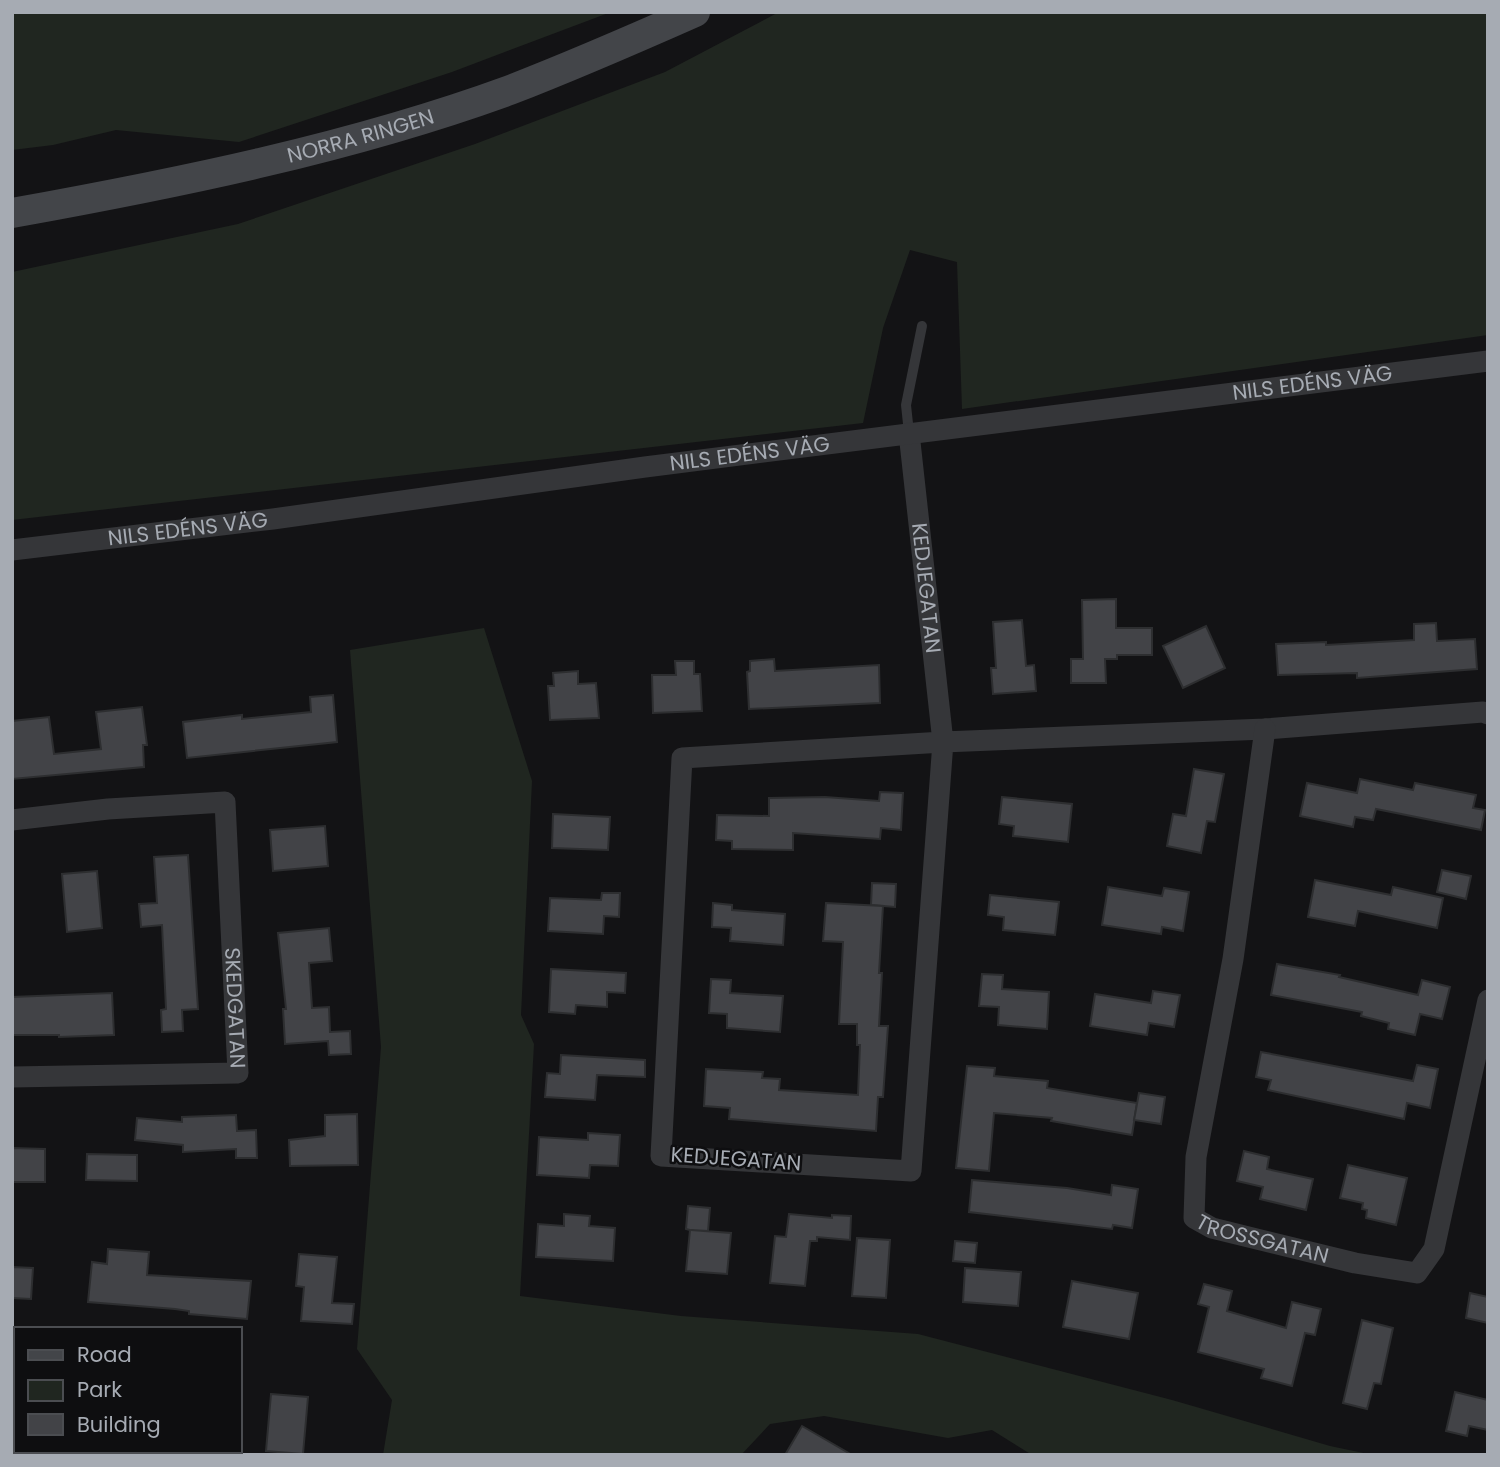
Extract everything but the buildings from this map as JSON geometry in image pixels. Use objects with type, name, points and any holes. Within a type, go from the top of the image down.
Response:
[{"type":"main road","name":"NORRA RINGEN","points":[[12,213],[206,175],[387,129],[509,90],[695,12]]},
{"type":"street","name":"NILS EDÉNS VÄG","points":[[12,550],[273,519],[645,467],[1488,361]]},
{"type":"street","name":"KEDJEGATAN","points":[[909,433],[943,742],[911,1171],[661,1156],[682,758],[943,742]]},
{"type":"street","points":[[943,742],[1265,729],[1483,712],[1488,714]]},
{"type":"street","name":"TROSSGATAN","points":[[1265,729],[1233,959],[1196,1157],[1194,1218],[1212,1228],[1355,1263],[1417,1273],[1434,1249],[1488,1000]]},
{"type":"street","name":"SKEDGATAN","points":[[12,820],[108,809],[225,802],[238,1073],[12,1077]]},
{"type":"lane","points":[[909,433],[906,405],[922,326]]},
{"type":"green space","points":[[12,12],[611,12],[452,72],[239,142],[116,130],[53,145],[12,150]]},
{"type":"green space","points":[[779,12],[1488,12],[1488,335],[962,409],[957,262],[910,250],[883,328],[863,423],[12,520],[12,272],[238,224],[475,144],[665,72]]},
{"type":"green space","points":[[484,628],[532,781],[521,1015],[534,1044],[520,1296],[681,1316],[918,1334],[1172,1400],[1330,1446],[1373,1455],[1032,1455],[992,1430],[948,1438],[824,1416],[770,1424],[741,1455],[383,1455],[392,1400],[357,1349],[381,1047],[350,650]]}]
